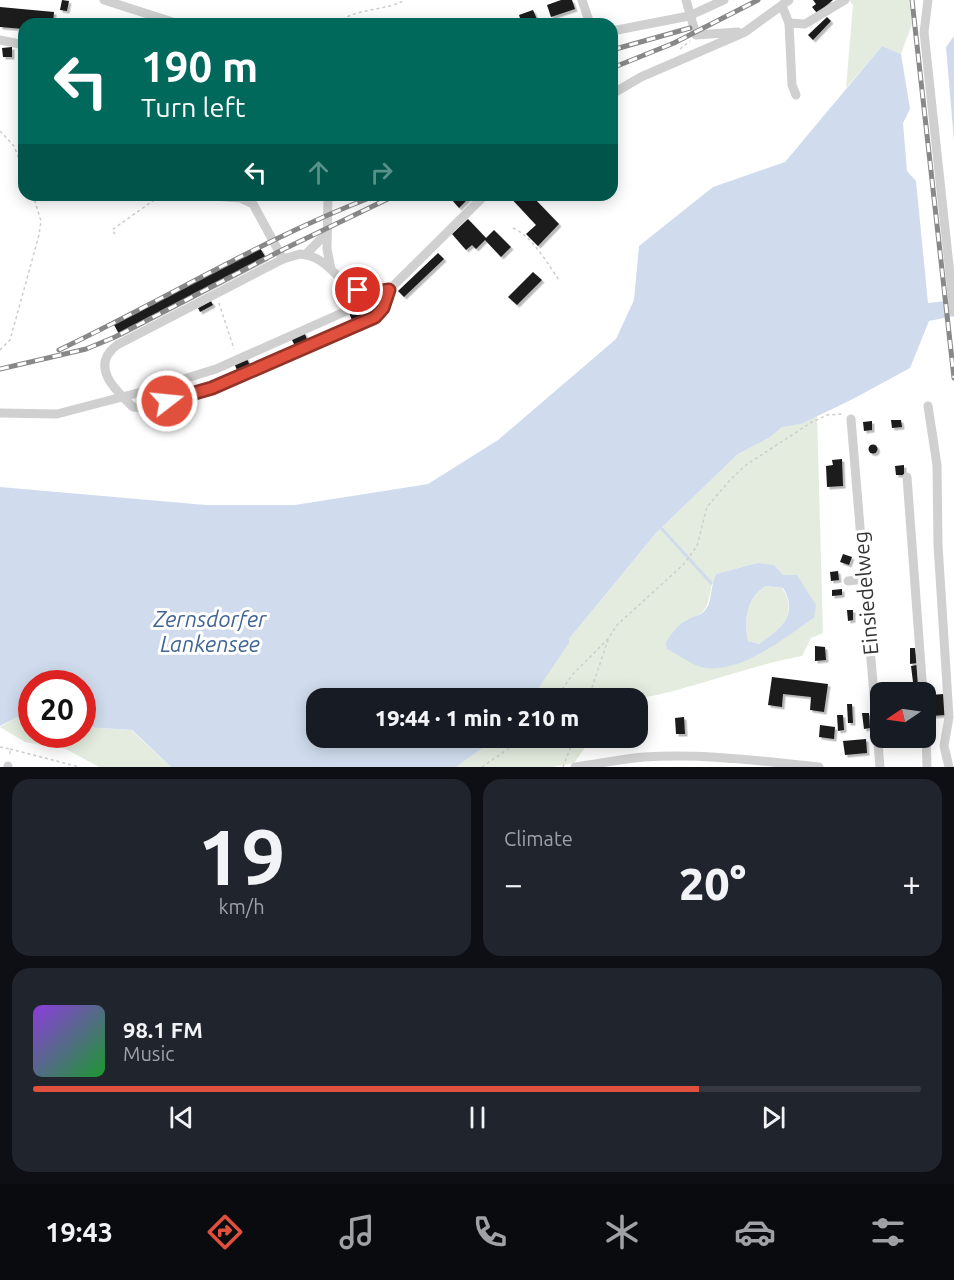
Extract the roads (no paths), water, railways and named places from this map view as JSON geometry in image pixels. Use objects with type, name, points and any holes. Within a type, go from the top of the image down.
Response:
[{"type":"street","points":[[104,0],[159,18]]},
{"type":"street","points":[[582,0],[588,18]]},
{"type":"street","points":[[686,0],[696,35],[745,32]]},
{"type":"street","points":[[618,31],[689,16],[724,0]]},
{"type":"street","points":[[789,23],[805,24],[845,0]]},
{"type":"street","points":[[928,0],[924,32],[954,312]]},
{"type":"street","points":[[618,90],[641,77],[745,32],[785,3],[789,23],[792,85],[796,95]]},
{"type":"street","points":[[0,40],[18,44]]},
{"type":"street","points":[[246,201],[253,204],[284,259]]},
{"type":"street","points":[[328,201],[328,259],[332,271]]},
{"type":"street","points":[[0,413],[57,414],[123,397],[216,369],[237,360],[389,290],[479,201]]},
{"type":"street","points":[[328,232],[306,254],[284,259],[110,350],[104,365],[105,375],[133,407],[145,408],[212,388],[375,317],[383,308],[389,290]]},
{"type":"street","points":[[306,254],[316,258],[348,285],[358,290],[369,293],[389,290]]},
{"type":"street","points":[[928,406],[937,465],[938,545],[949,717],[944,746],[949,767]]},
{"type":"street","name":"Einsiedelweg","points":[[852,419],[880,767]]},
{"type":"street","points":[[908,477],[922,682]]},
{"type":"street","points":[[848,581],[865,579]]},
{"type":"street","points":[[926,748],[927,767]]},
{"type":"street","points":[[575,767],[603,765],[644,757],[716,757],[819,767]]},
{"type":"water","points":[[954,36],[954,141],[946,47]]},
{"type":"water","name":"Zernsdorfer Lankensee","points":[[882,46],[901,54],[910,109],[903,123],[907,171],[916,181],[928,303],[954,300],[954,316],[929,321],[910,368],[801,424],[782,427],[769,438],[738,454],[656,533],[569,639],[569,643],[538,688],[306,688],[306,748],[483,748],[456,767],[171,767],[132,730],[96,728],[96,670],[18,670],[18,717],[0,726],[0,487],[206,505],[295,505],[428,484],[498,440],[616,339],[634,300],[639,246],[713,187],[785,162]]},
{"type":"water","points":[[757,563],[774,565],[783,575],[797,575],[816,605],[814,618],[763,652],[734,665],[705,668],[696,665],[667,649],[666,642],[679,625],[706,610],[716,574]],"holes":[[[766,586],[783,588],[789,606],[785,620],[774,633],[759,644],[748,641],[746,625],[750,603]]]},
{"type":"waterway","points":[[662,529],[711,583]]},
{"type":"railway","points":[[618,66],[674,43],[758,0]]},
{"type":"railway","points":[[912,0],[954,378]]},
{"type":"railway","points":[[618,48],[690,28]]},
{"type":"railway","points":[[59,350],[256,249],[363,201]]},
{"type":"railway","points":[[0,369],[86,349],[115,337],[284,249],[384,201]]}]
